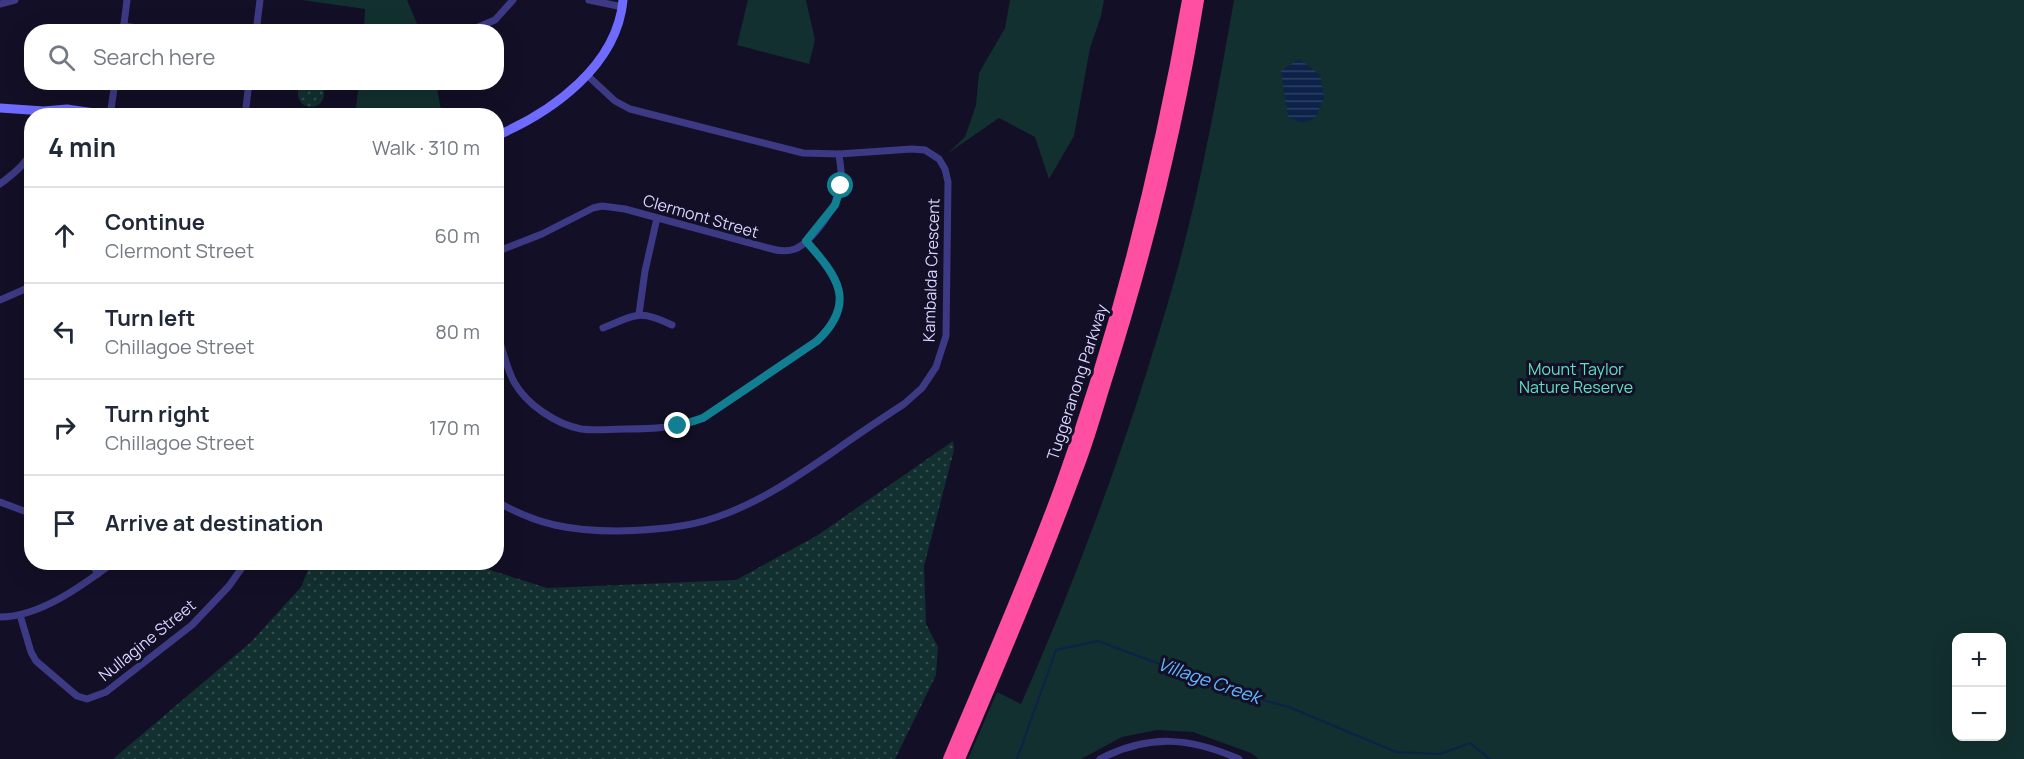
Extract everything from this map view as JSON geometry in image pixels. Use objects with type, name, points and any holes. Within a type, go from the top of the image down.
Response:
[{"type":"highway","name":"Tuggeranong Parkway","points":[[949,759],[1045,528],[1099,370],[1126,281],[1146,202],[1163,130],[1188,0]]},
{"type":"highway","name":"Tuggeranong Parkway","points":[[959,759],[1052,536],[1078,468],[1116,349],[1155,209],[1198,0]]},
{"type":"street","points":[[0,3],[15,0]]},
{"type":"street","points":[[124,24],[127,0]]},
{"type":"street","points":[[257,24],[260,0]]},
{"type":"street","points":[[485,24],[495,20],[513,0]]},
{"type":"street","points":[[504,132],[544,111],[597,64],[606,49],[623,3],[589,0]]},
{"type":"street","name":"Kambalda Crescent","points":[[504,505],[558,527],[603,531],[666,529],[716,518],[780,488],[904,404],[922,388],[936,367],[946,336],[948,182],[945,169],[939,159],[925,150],[912,149],[839,154],[790,151],[630,109],[615,101],[587,75]]},
{"type":"street","points":[[111,108],[114,90]]},
{"type":"street","points":[[246,108],[248,90]]},
{"type":"street","points":[[0,108],[24,111]]},
{"type":"street","points":[[504,353],[514,381],[532,404],[570,426],[593,430],[664,429],[703,418],[817,341],[835,320],[840,306],[838,285],[828,266],[806,241],[827,216],[838,196],[841,186],[839,154]]},
{"type":"street","points":[[0,184],[24,162]]},
{"type":"street","name":"Clermont Street","points":[[504,249],[542,234],[586,211],[602,206],[625,209],[772,249],[788,251],[806,241]]},
{"type":"street","points":[[639,314],[645,271],[657,218]]},
{"type":"street","points":[[0,300],[24,290]]},
{"type":"street","points":[[603,328],[639,314],[653,316],[672,325]]},
{"type":"street","points":[[0,502],[24,511]]},
{"type":"street","points":[[96,570],[98,574]]},
{"type":"street","points":[[0,617],[20,615],[61,597],[103,570]]},
{"type":"street","name":"Nullagine Street","points":[[20,615],[36,661],[77,696],[87,699],[106,693],[192,625],[229,586],[240,570]]},
{"type":"street","points":[[1100,759],[1135,744],[1156,741],[1188,742],[1210,747],[1239,759]]},
{"type":"green space","points":[[302,0],[407,0],[417,24],[364,24],[365,9]]},
{"type":"green space","points":[[748,0],[806,0],[815,40],[809,64],[737,45]]},
{"type":"green space","points":[[1010,0],[1104,0],[1090,48],[1074,136],[1049,179],[1035,137],[999,118],[947,154],[965,137],[976,105],[979,73],[1005,28]]},
{"type":"green space","name":"Mount Taylor Nature Reserve","points":[[1234,0],[2024,0],[2024,759],[1259,759],[1251,753],[1193,732],[1157,730],[1122,737],[1081,759],[968,759],[997,692],[1021,704],[1085,549],[1123,445],[1173,285],[1192,214]]},
{"type":"green space","points":[[299,90],[323,90],[323,99],[316,106],[306,106],[299,99]]},
{"type":"green space","points":[[358,90],[437,90],[441,108],[356,108]]},
{"type":"green space","points":[[953,441],[954,450],[924,566],[926,624],[938,647],[936,675],[895,759],[113,759],[251,642],[301,587],[308,570],[490,570],[547,588],[736,580],[818,535]]},
{"type":"water","points":[[1299,59],[1320,75],[1324,98],[1315,118],[1302,123],[1288,117],[1281,71]]},
{"type":"waterway","name":"Village Creek","points":[[1017,759],[1056,650],[1098,641],[1237,693],[1289,707],[1396,752],[1440,754],[1470,743],[1490,759]]},
{"type":"route","points":[[678,426],[703,418],[817,341],[835,320],[840,306],[838,285],[828,266],[806,241],[835,205],[841,186]]}]
